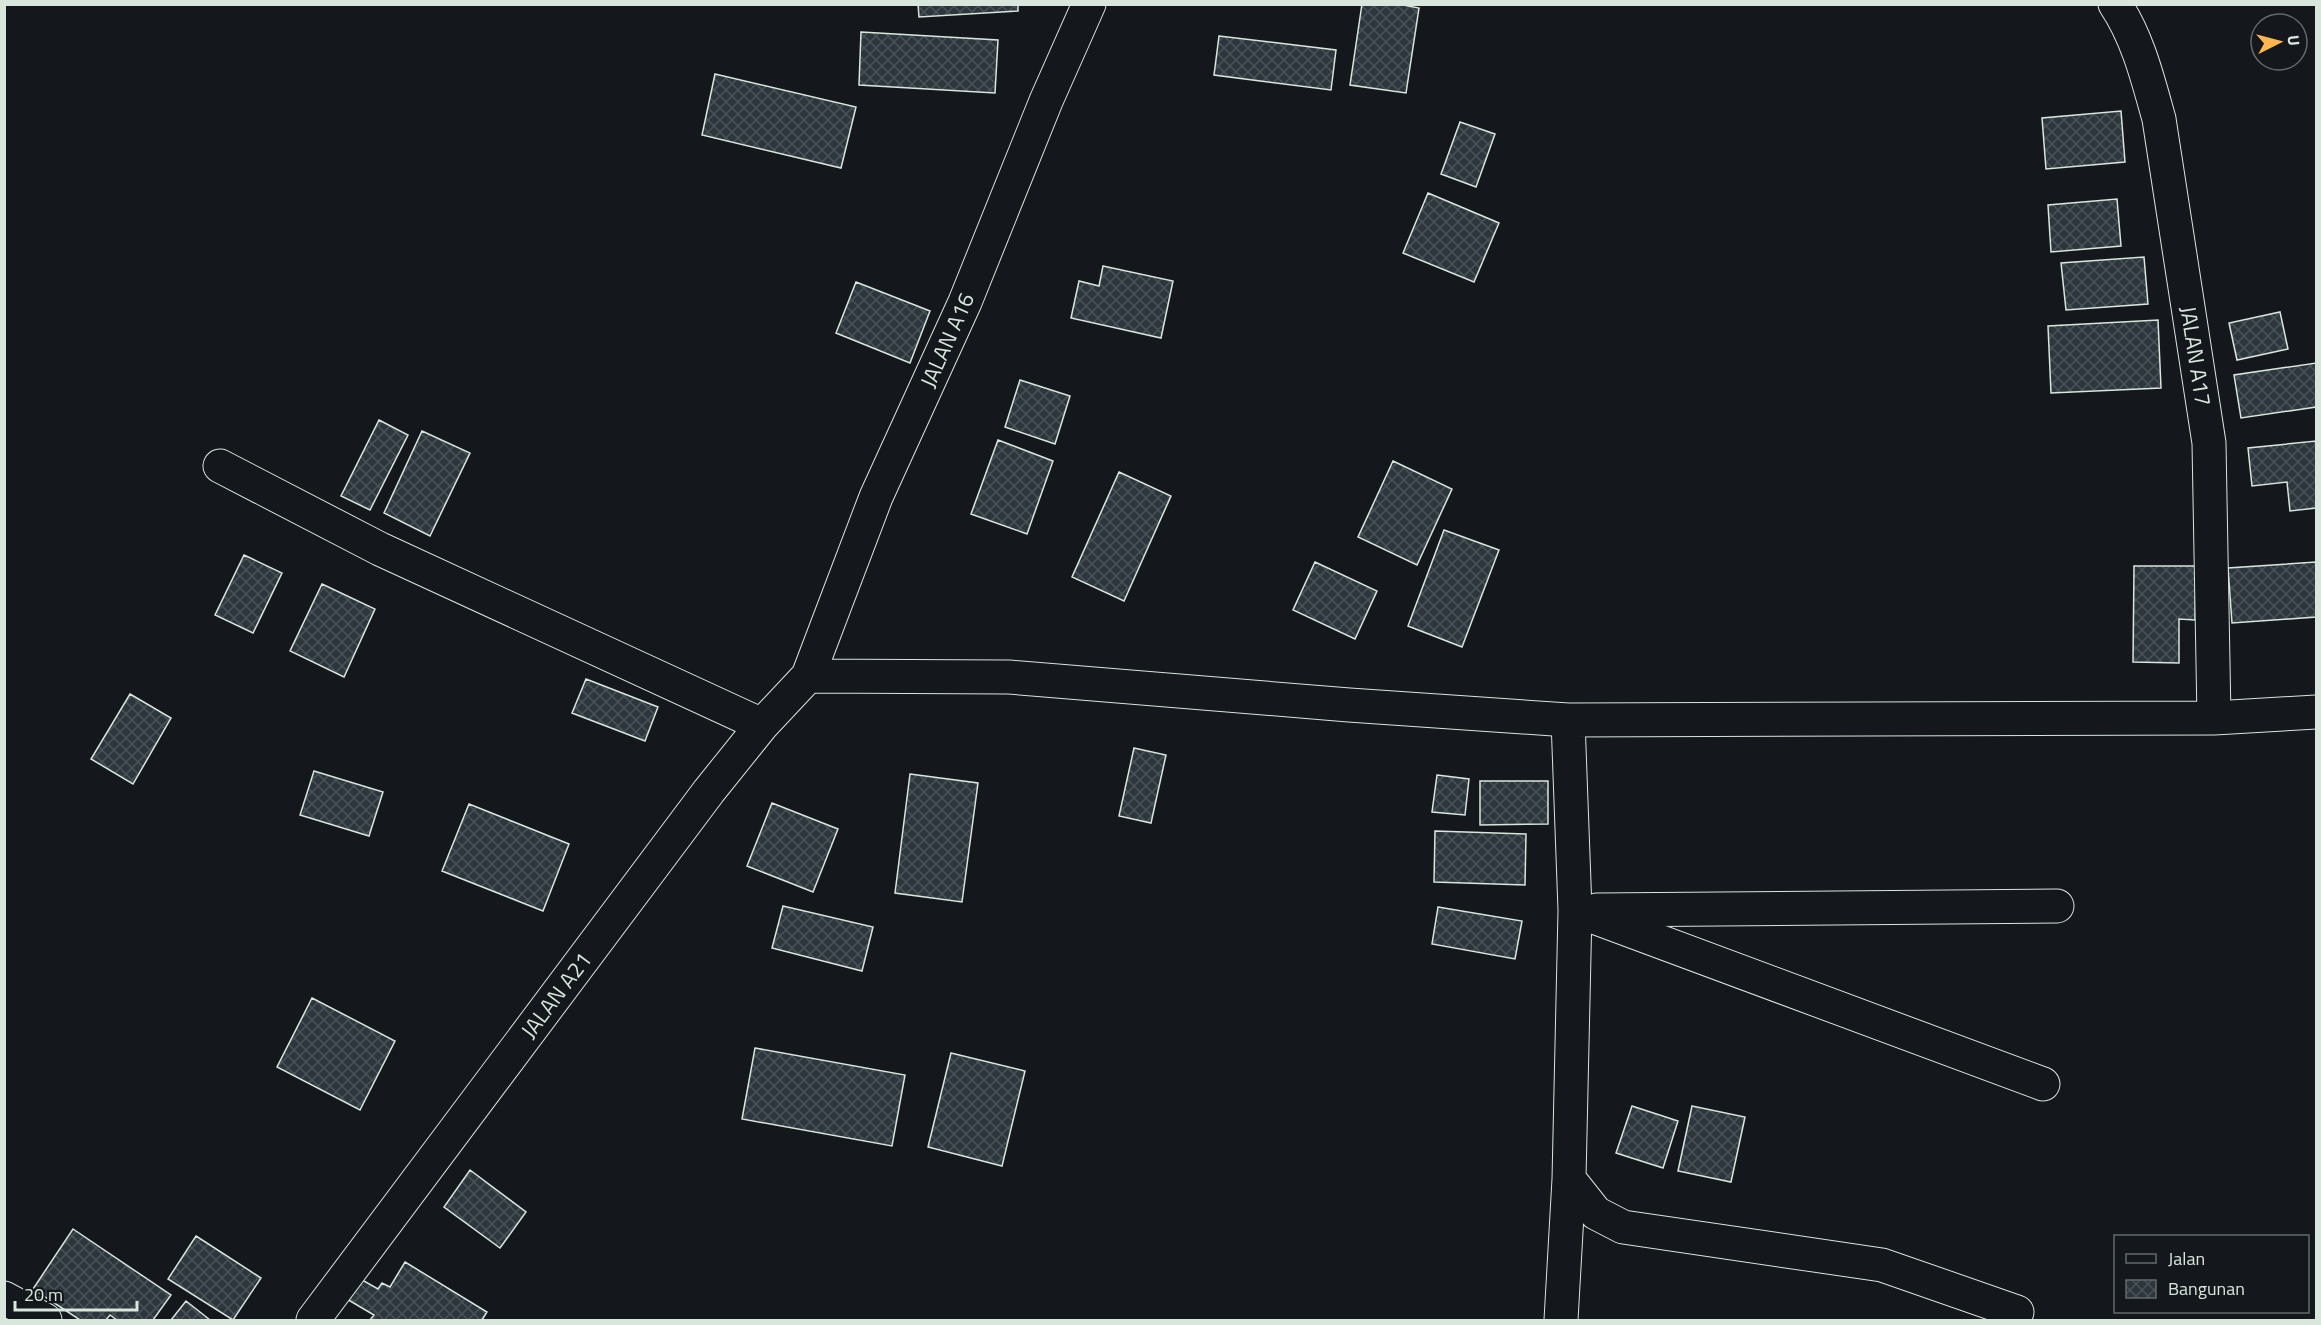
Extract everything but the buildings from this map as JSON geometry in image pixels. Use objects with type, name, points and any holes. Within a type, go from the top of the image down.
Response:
[{"type":"street","name":"JALAN A16","points":[[808,676],[876,497],[965,302],[1046,101],[1089,4]]},
{"type":"street","name":"JALAN A17","points":[[2115,4],[2125,19],[2145,69],[2159,119],[2209,442],[2214,718]]},
{"type":"street","points":[[220,466],[380,549],[762,725]]},
{"type":"street","points":[[808,676],[1009,677],[1349,705],[1568,720],[2214,718],[2316,712]]},
{"type":"street","name":"JALAN A21","points":[[312,1320],[709,791],[762,725],[808,676]]},
{"type":"street","points":[[1561,1320],[1569,1179],[1575,910],[1568,720]]},
{"type":"street","points":[[1575,910],[2057,906]]},
{"type":"street","points":[[1575,910],[2043,1084]]},
{"type":"street","points":[[1569,1179],[1596,1213],[1623,1227],[1882,1265],[2017,1312]]},
{"type":"street","points":[[4,1298],[45,1320]]}]
